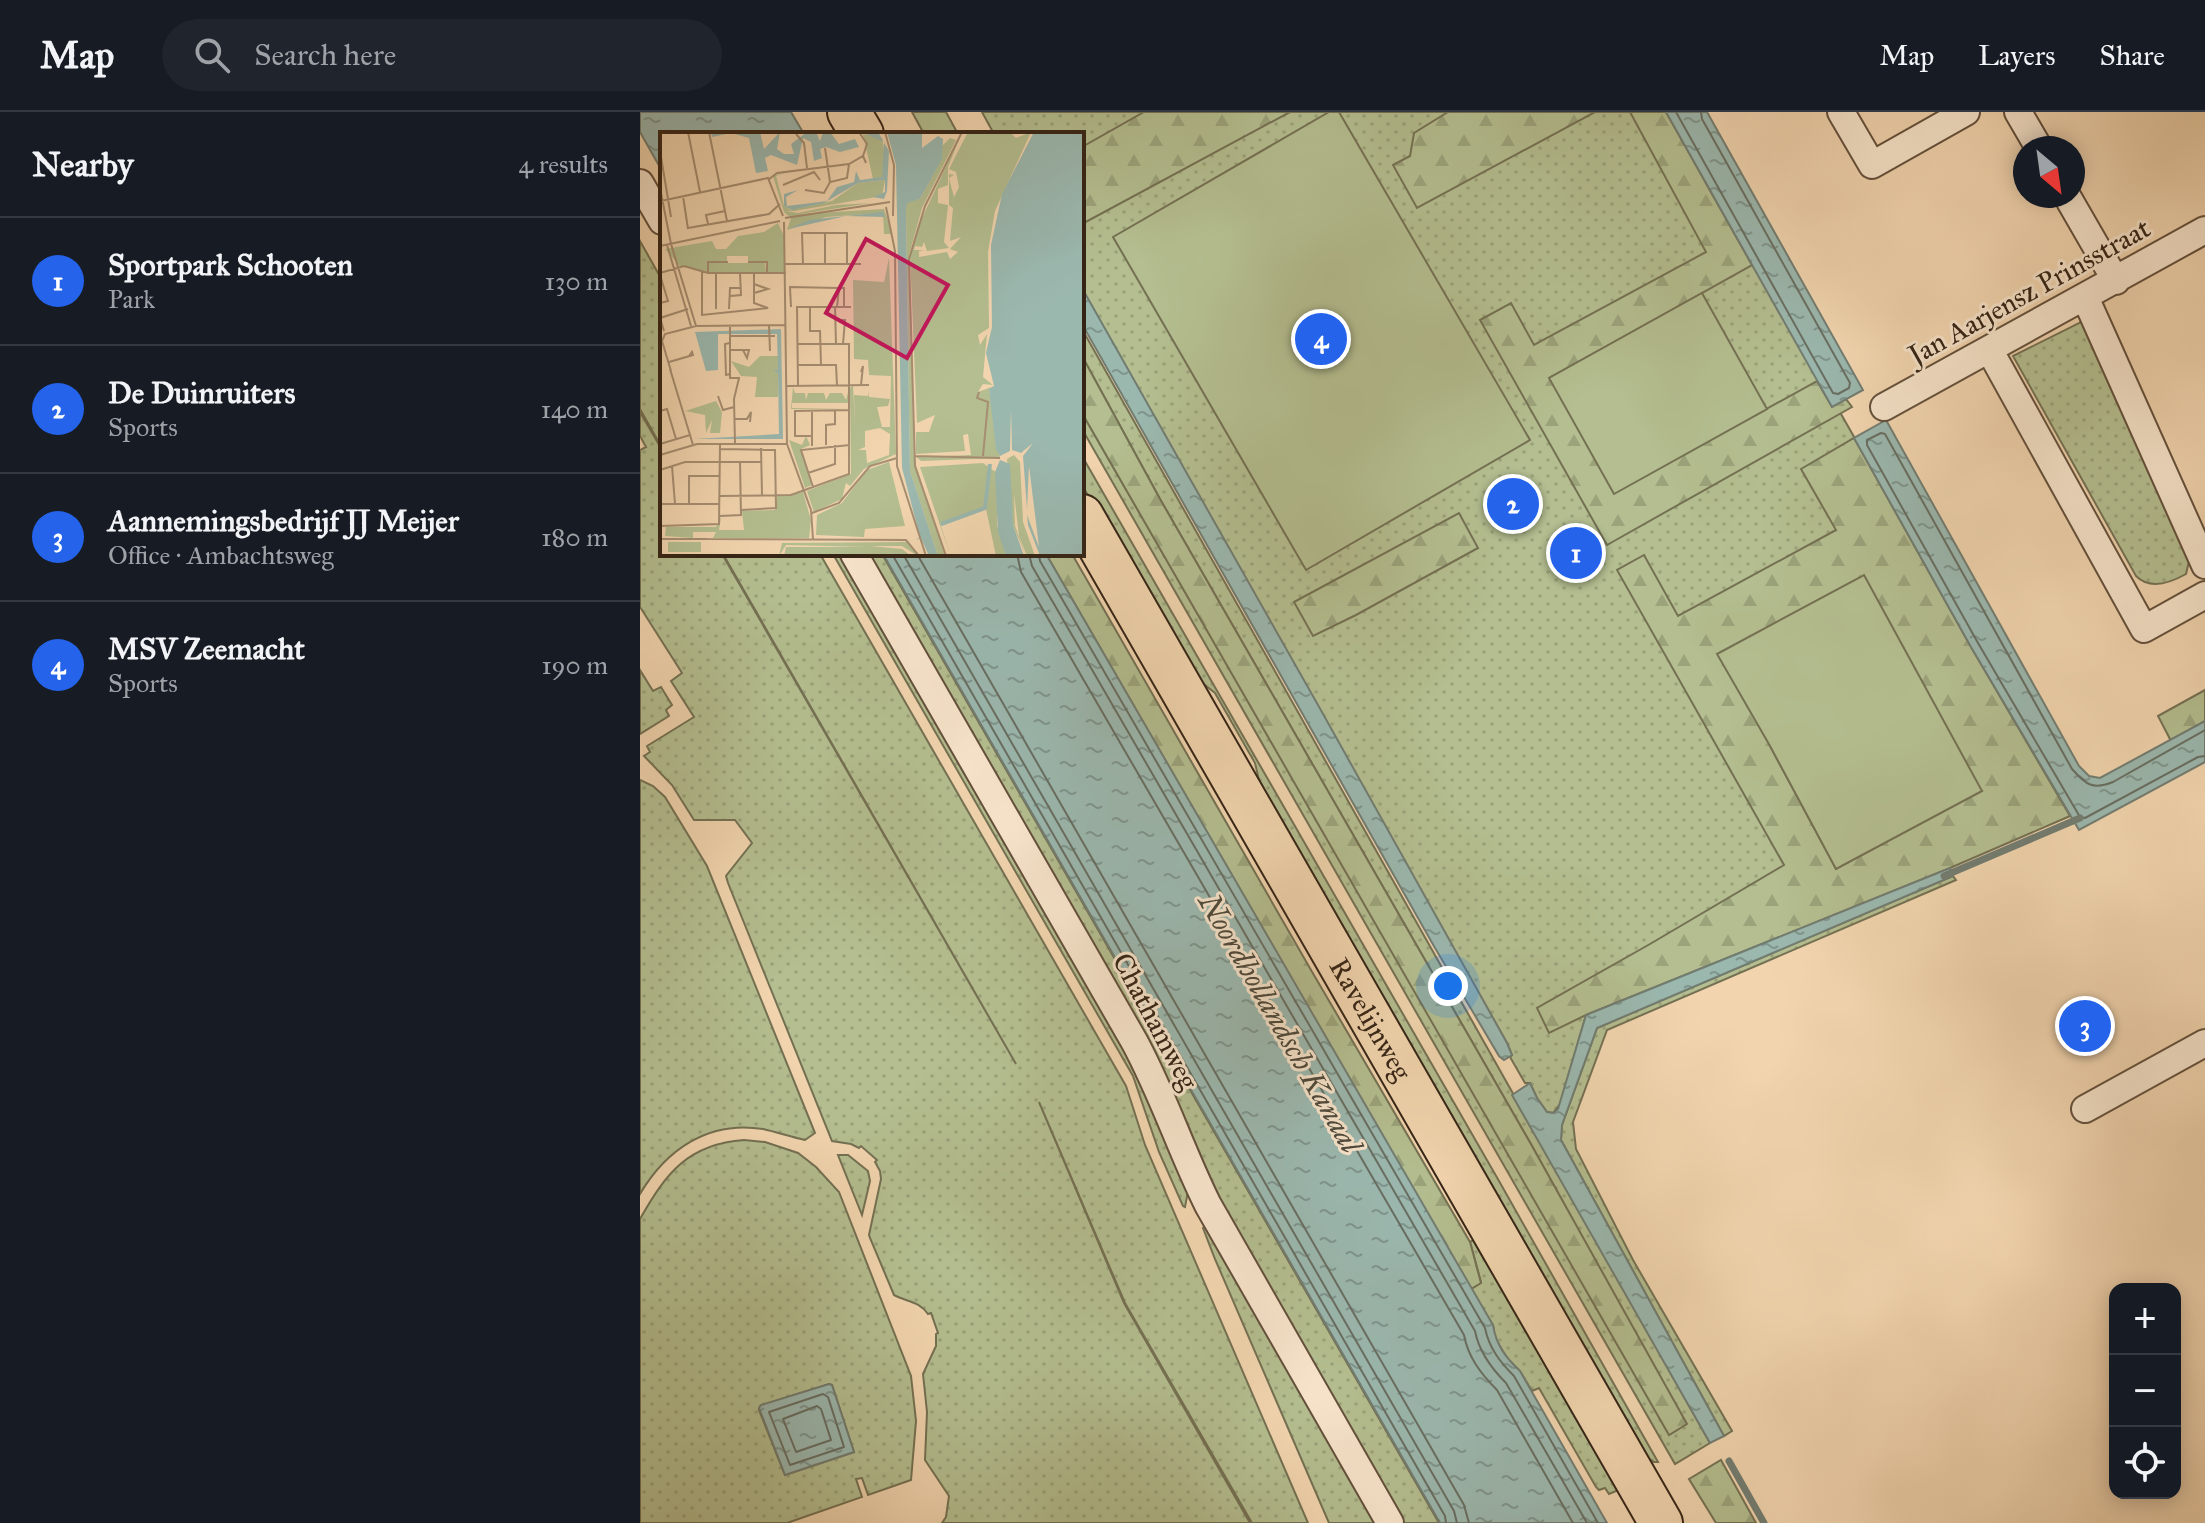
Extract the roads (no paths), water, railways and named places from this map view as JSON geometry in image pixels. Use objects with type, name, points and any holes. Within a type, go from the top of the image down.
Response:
[{"type":"main road","points":[[849,112],[861,132]]},
{"type":"main road","name":"Ravelijnweg","points":[[1084,519],[1661,1523]]},
{"type":"street","points":[[1841,112],[1872,165],[1966,112]]},
{"type":"street","points":[[2018,112],[2032,136]]},
{"type":"street","points":[[640,183],[660,218]]},
{"type":"street","points":[[2074,208],[2116,281]]},
{"type":"street","name":"Jan Aarjensz Prinsstraat","points":[[1884,407],[2205,230]]},
{"type":"street","points":[[2085,297],[2205,565]]},
{"type":"street","points":[[1989,349],[2144,629],[2205,595]]},
{"type":"street","name":"Chathamweg","points":[[855,556],[1134,1041],[1208,1205],[1390,1523]]},
{"type":"street","points":[[2085,1109],[2205,1043]]},
{"type":"water","points":[[640,112],[791,112],[803,132],[660,132],[660,167],[640,132]]},
{"type":"water","points":[[1666,112],[1707,112],[1863,390],[1832,407]]},
{"type":"water","points":[[1084,292],[1512,1055],[1504,1060],[1499,1056],[1084,328]]},
{"type":"water","points":[[1886,420],[2079,766],[2089,776],[2100,778],[2205,721],[2205,762],[2079,830],[1971,647],[1854,438]]},
{"type":"water","name":"Noordhollandsch Kanaal","points":[[884,556],[1047,556],[1493,1325],[1502,1351],[1520,1371],[1607,1523],[1440,1523]]},
{"type":"water","points":[[1950,868],[1953,876],[1597,1028],[1562,1125],[1561,1140],[1724,1436],[1710,1443],[1512,1095],[1530,1083],[1547,1112],[1553,1113],[1558,1109],[1586,1015]]},
{"type":"water","points":[[832,1385],[854,1452],[785,1475],[759,1408]]},
{"type":"waterway","points":[[1944,876],[2080,818]]},
{"type":"waterway","points":[[1729,1461],[1764,1523]]},
{"type":"place","name":"MSV Zeemacht","points":[[1321,339]]},
{"type":"place","name":"De Duinruiters","points":[[1513,504]]},
{"type":"place","name":"Sportpark Schooten","points":[[1576,553]]},
{"type":"place","name":"Aannemingsbedrijf JJ Meijer","points":[[2085,1026]]}]
